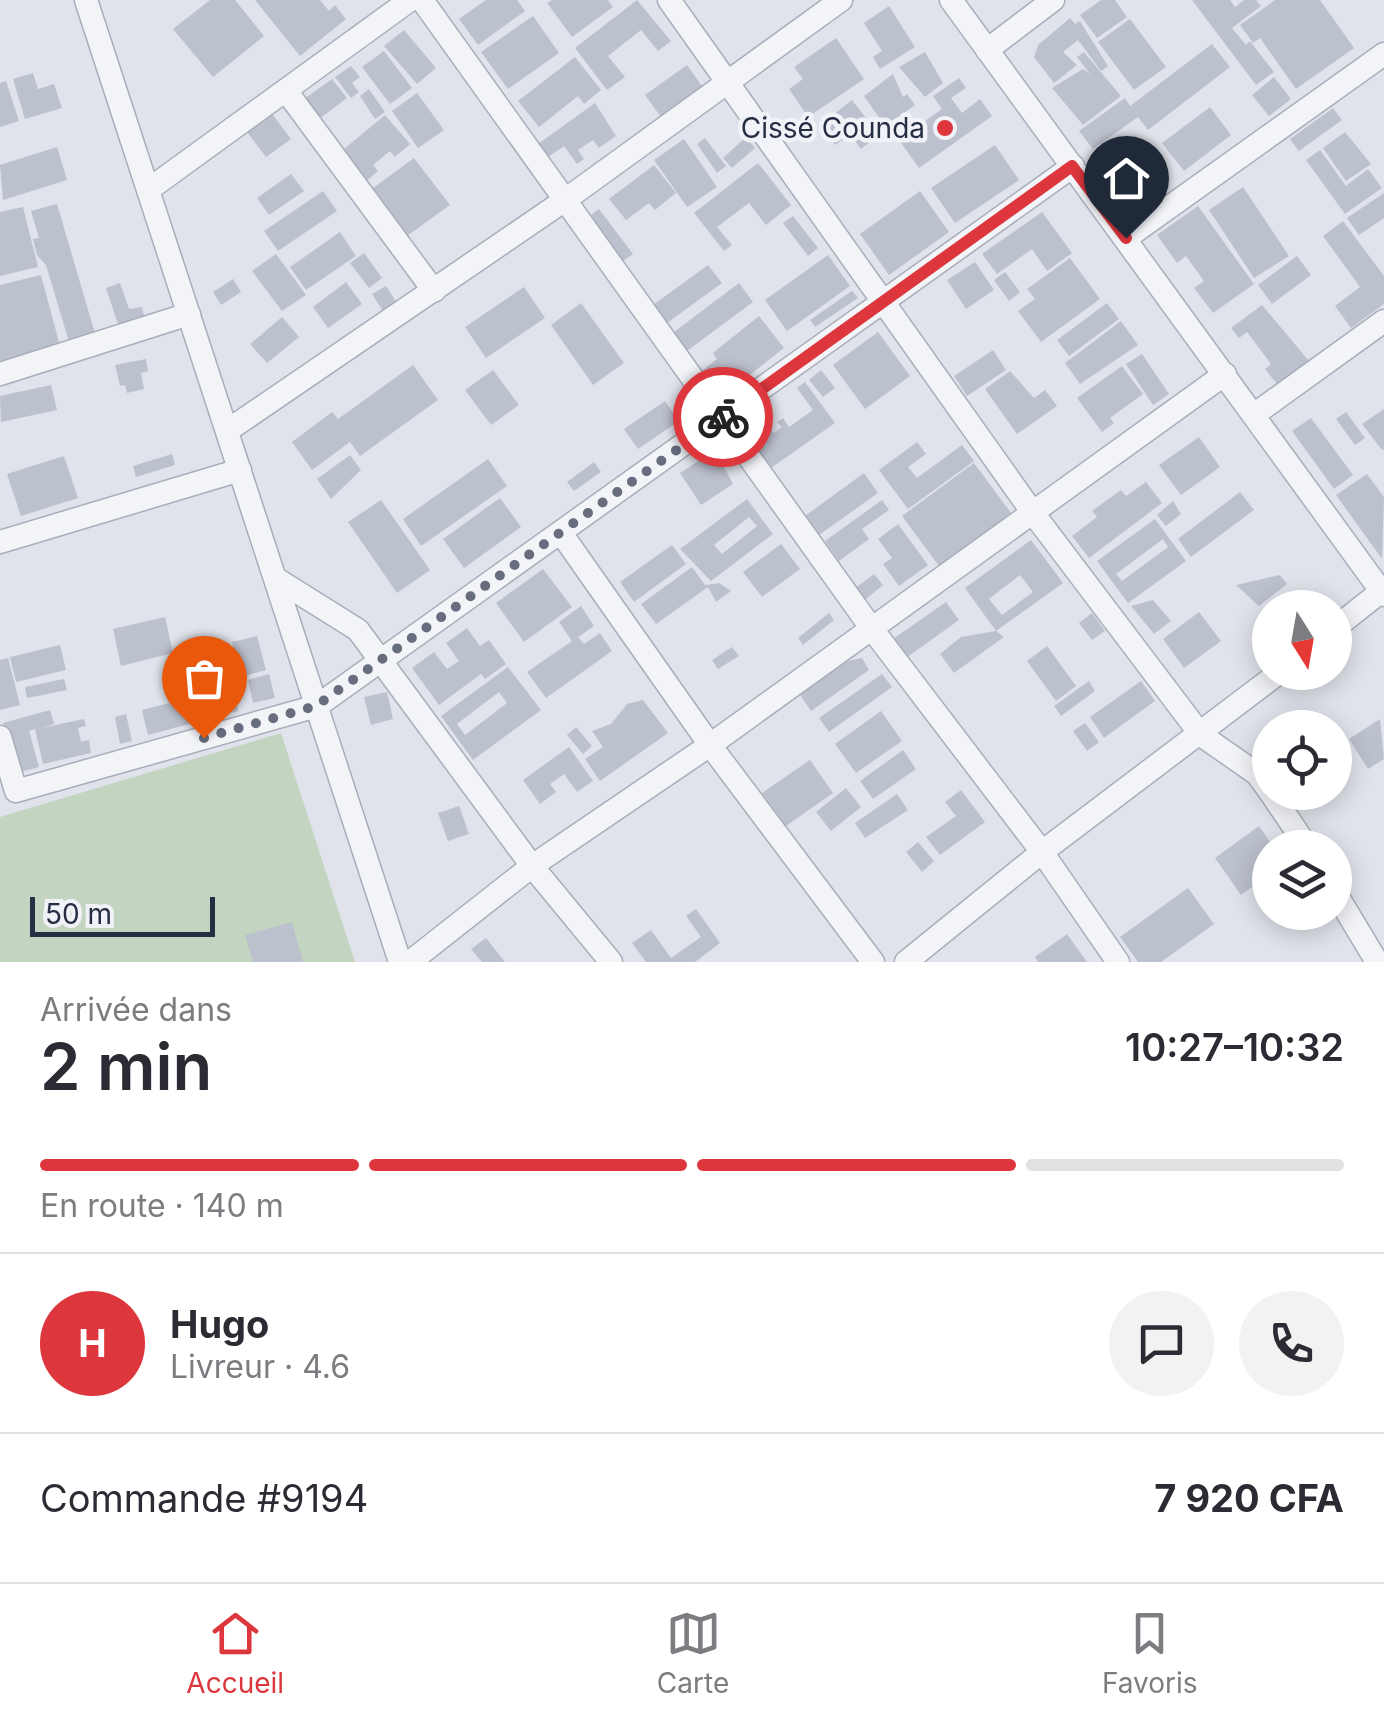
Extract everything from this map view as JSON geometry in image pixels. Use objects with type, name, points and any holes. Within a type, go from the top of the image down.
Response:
[{"type":"street","points":[[86,0],[400,962]]},
{"type":"street","points":[[148,190],[410,0]]},
{"type":"street","points":[[422,0],[872,629],[1042,852],[1118,962]]},
{"type":"street","points":[[668,0],[1033,513],[1202,735],[1252,770]]},
{"type":"street","points":[[227,431],[565,200],[842,0]]},
{"type":"street","points":[[951,0],[1383,592],[1352,615]]},
{"type":"street","points":[[987,50],[1053,0]]},
{"type":"street","points":[[1126,238],[1384,54]]},
{"type":"street","points":[[287,92],[434,291]]},
{"type":"street","points":[[0,737],[16,792],[316,706],[383,662],[1072,166]]},
{"type":"street","points":[[0,374],[189,314]]},
{"type":"street","points":[[1255,414],[1384,321]]},
{"type":"street","points":[[410,962],[532,866],[710,746],[1225,374]]},
{"type":"street","points":[[0,542],[240,470]]},
{"type":"street","points":[[561,533],[710,746],[874,962]]},
{"type":"street","points":[[275,578],[358,630],[532,866],[611,962]]},
{"type":"street","points":[[906,962],[1042,852],[1258,690]]},
{"type":"street","points":[[1352,917],[1382,962]]},
{"type":"green space","points":[[281,733],[355,962],[0,962],[0,817]]},
{"type":"building","points":[[210,0],[235,0],[264,36],[213,77],[173,29]]},
{"type":"building","points":[[255,0],[320,0],[329,11],[335,5],[346,19],[300,56]]},
{"type":"building","points":[[486,0],[517,0],[525,11],[478,45],[459,19]]},
{"type":"building","points":[[608,0],[613,7],[572,37],[547,3]]},
{"type":"building","points":[[637,0],[671,41],[658,51],[641,30],[608,56],[625,77],[607,90],[575,48]]},
{"type":"building","points":[[1101,0],[1115,0],[1127,17],[1097,38],[1080,15]]},
{"type":"building","points":[[1192,0],[1230,0],[1235,7],[1244,0],[1256,0],[1261,6],[1232,28],[1246,45],[1250,41],[1274,72],[1256,85]]},
{"type":"building","points":[[1275,0],[1320,0],[1354,48],[1296,89],[1260,38],[1253,43],[1240,25]]},
{"type":"building","points":[[889,6],[915,47],[880,69],[873,57],[882,51],[864,23]]},
{"type":"building","points":[[533,16],[559,53],[508,89],[481,52]]},
{"type":"building","points":[[1070,18],[1075,24],[1080,21],[1108,66],[1101,71],[1078,40],[1063,52],[1077,65],[1054,83],[1034,57],[1038,45]]},
{"type":"building","points":[[1130,19],[1166,67],[1134,90],[1098,42]]},
{"type":"building","points":[[404,30],[436,68],[417,84],[384,46]]},
{"type":"building","points":[[836,38],[864,79],[808,117],[789,89],[803,79],[794,67]]},
{"type":"building","points":[[1212,44],[1230,67],[1148,130],[1138,117],[1093,149],[1079,131],[1125,98],[1130,106]]},
{"type":"building","points":[[384,51],[412,88],[390,104],[362,67]]},
{"type":"building","points":[[925,52],[943,83],[925,97],[899,67]]},
{"type":"building","points":[[1084,52],[1121,96],[1083,125],[1052,88],[1083,69],[1090,74],[1077,57]]},
{"type":"building","points":[[575,57],[601,90],[584,104],[578,96],[539,127],[518,101]]},
{"type":"building","points":[[687,65],[704,89],[661,117],[645,95]]},
{"type":"building","points":[[351,66],[360,77],[352,83],[359,92],[351,98],[335,77]]},
{"type":"building","points":[[33,73],[38,89],[54,84],[62,108],[25,119],[13,79]]},
{"type":"building","points":[[893,74],[903,97],[907,94],[915,105],[885,126],[864,96]]},
{"type":"building","points":[[1274,77],[1291,99],[1269,116],[1252,95]]},
{"type":"building","name":"Cissé Counda","points":[[959,78],[966,88],[951,98],[962,113],[980,99],[992,116],[919,168],[899,140],[942,109],[933,96]]},
{"type":"building","points":[[332,79],[347,98],[319,119],[304,99]]},
{"type":"building","points":[[6,81],[19,121],[0,127],[0,83]]},
{"type":"building","points":[[369,89],[385,112],[375,119],[360,96]]},
{"type":"building","points":[[417,93],[444,130],[418,148],[392,111]]},
{"type":"building","points":[[852,100],[879,135],[861,149],[850,134],[835,145],[820,125]]},
{"type":"building","points":[[595,103],[616,136],[599,148],[593,140],[578,150],[584,159],[577,164],[564,146],[548,157],[538,144]]},
{"type":"building","points":[[1210,107],[1231,135],[1184,171],[1162,143]]},
{"type":"building","points":[[1333,108],[1342,120],[1299,151],[1290,139]]},
{"type":"building","points":[[269,110],[291,139],[266,157],[244,128]]},
{"type":"building","points":[[385,115],[410,144],[395,157],[390,151],[373,165],[378,171],[363,184],[338,154]]},
{"type":"building","points":[[1345,132],[1371,164],[1346,181],[1323,148]]},
{"type":"building","points":[[746,137],[755,148],[732,168],[723,158]]},
{"type":"building","points":[[705,138],[726,166],[717,173],[697,144]]},
{"type":"building","points":[[684,139],[717,187],[687,207],[654,160]]},
{"type":"building","points":[[995,145],[1019,180],[955,223],[931,188]]},
{"type":"building","points":[[57,147],[67,180],[3,200],[0,165]]},
{"type":"building","points":[[1320,150],[1346,186],[1368,169],[1382,188],[1345,214],[1306,160]]},
{"type":"building","points":[[1110,152],[1128,175],[1114,185],[1097,163]]},
{"type":"building","points":[[414,158],[450,205],[400,241],[365,194]]},
{"type":"building","points":[[758,163],[791,205],[766,225],[749,203],[717,227],[732,245],[724,251],[694,213]]},
{"type":"building","points":[[654,165],[676,193],[655,210],[649,203],[626,220],[609,199]]},
{"type":"building","points":[[291,174],[304,191],[269,215],[257,198]]},
{"type":"building","points":[[1243,187],[1289,256],[1254,278],[1209,210]]},
{"type":"building","points":[[323,191],[337,211],[278,251],[264,231]]},
{"type":"building","points":[[920,191],[949,232],[889,275],[860,234]]},
{"type":"building","points":[[1384,193],[1384,218],[1359,235],[1347,218]]},
{"type":"building","points":[[57,204],[96,337],[70,345],[46,265],[37,255],[33,239],[39,238],[31,211]]},
{"type":"building","points":[[1198,206],[1254,284],[1213,313],[1194,288],[1204,281],[1186,256],[1177,263],[1157,235]]},
{"type":"building","points":[[23,207],[38,267],[0,276],[0,212]]},
{"type":"building","points":[[599,209],[633,254],[620,263],[586,219]]},
{"type":"building","points":[[1042,212],[1072,253],[1047,271],[1032,249],[997,274],[982,254]]},
{"type":"building","points":[[793,216],[818,248],[808,256],[783,223]]},
{"type":"building","points":[[1343,221],[1384,276],[1384,304],[1351,328],[1335,306],[1360,287],[1323,236]]},
{"type":"building","points":[[340,232],[356,256],[306,290],[290,267]]},
{"type":"building","points":[[364,253],[382,278],[369,288],[350,263]]},
{"type":"building","points":[[276,254],[306,295],[282,311],[252,271]]},
{"type":"building","points":[[828,255],[850,286],[787,331],[765,300]]},
{"type":"building","points":[[1297,256],[1311,275],[1272,304],[1258,285]]},
{"type":"building","points":[[1070,258],[1100,299],[1041,342],[1018,311],[1035,299],[1027,289]]},
{"type":"building","points":[[975,262],[994,290],[966,309],[947,280]]},
{"type":"building","points":[[708,265],[722,283],[667,323],[653,305]]},
{"type":"building","points":[[1005,272],[1020,292],[1009,301],[994,280]]},
{"type":"building","points":[[41,275],[60,346],[0,362],[0,285]]},
{"type":"building","points":[[233,279],[241,292],[221,305],[213,292]]},
{"type":"building","points":[[346,282],[362,304],[328,328],[313,307]]},
{"type":"building","points":[[120,283],[129,309],[142,307],[145,321],[119,327],[106,288]]},
{"type":"building","points":[[739,283],[753,302],[687,351],[674,332]]},
{"type":"building","points":[[386,286],[397,303],[383,311],[372,294]]},
{"type":"building","points":[[524,287],[545,318],[486,358],[465,327]]},
{"type":"building","points":[[852,291],[858,298],[815,327],[810,320]]},
{"type":"building","points":[[581,303],[624,363],[593,385],[551,325]]},
{"type":"building","points":[[1107,303],[1119,319],[1069,356],[1057,340]]},
{"type":"building","points":[[1262,305],[1309,361],[1277,384],[1265,369],[1271,364],[1247,332],[1239,338],[1231,328]]},
{"type":"building","points":[[759,316],[784,348],[718,400],[698,374],[717,359],[713,353]]},
{"type":"building","points":[[282,317],[299,337],[267,363],[250,344]]},
{"type":"building","points":[[1121,321],[1138,345],[1080,384],[1065,363]]},
{"type":"building","points":[[878,332],[910,376],[865,409],[833,365]]},
{"type":"building","points":[[993,350],[1006,370],[967,396],[954,376]]},
{"type":"building","points":[[1142,354],[1169,394],[1153,405],[1126,364]]},
{"type":"building","points":[[146,359],[148,371],[141,373],[144,389],[127,393],[125,385],[120,386],[115,365]]},
{"type":"building","points":[[413,365],[438,400],[360,456],[350,442],[312,470],[292,442],[332,412],[338,419]]},
{"type":"building","points":[[1122,366],[1143,394],[1110,418],[1114,423],[1102,432],[1077,398]]},
{"type":"building","points":[[493,370],[519,405],[491,425],[465,390]]},
{"type":"building","points":[[821,370],[835,388],[823,397],[809,380]]},
{"type":"building","points":[[1010,371],[1034,398],[1045,390],[1057,406],[1017,434],[985,389]]},
{"type":"building","points":[[805,382],[835,423],[771,468],[742,427],[760,414],[774,433],[782,427],[777,422],[783,418],[789,427],[813,410],[797,388]]},
{"type":"building","points":[[51,385],[57,410],[1,422],[0,396]]},
{"type":"building","points":[[665,401],[679,421],[638,449],[624,429]]},
{"type":"building","points":[[1384,409],[1384,449],[1382,450],[1362,424]]},
{"type":"building","points":[[1346,412],[1365,438],[1355,445],[1336,419]]},
{"type":"building","points":[[1311,418],[1353,475],[1334,489],[1292,431]]},
{"type":"building","points":[[1199,437],[1220,467],[1181,495],[1159,465]]},
{"type":"building","points":[[917,442],[926,454],[908,467],[917,478],[962,445],[974,461],[908,509],[879,470]]},
{"type":"building","points":[[715,450],[733,484],[701,505],[680,473]]},
{"type":"building","points":[[172,454],[175,465],[136,477],[133,466]]},
{"type":"building","points":[[350,455],[361,470],[331,499],[317,479]]},
{"type":"building","points":[[64,456],[78,498],[21,516],[7,474]]},
{"type":"building","points":[[488,459],[507,486],[421,546],[403,519]]},
{"type":"building","points":[[594,462],[601,472],[574,491],[567,482]]},
{"type":"building","points":[[974,463],[1011,513],[939,566],[902,516]]},
{"type":"building","points":[[864,473],[878,493],[819,535],[805,516]]},
{"type":"building","points":[[1367,474],[1384,497],[1382,559],[1336,495]]},
{"type":"building","points":[[1146,482],[1162,503],[1089,558],[1072,536],[1097,517],[1092,511],[1121,490],[1126,496]]},
{"type":"building","points":[[1240,492],[1254,510],[1191,557],[1178,539]]},
{"type":"building","points":[[500,498],[521,527],[464,568],[443,539]]},
{"type":"building","points":[[747,499],[773,534],[711,581],[680,549]],"holes":[[[749,517],[757,526],[722,554],[714,545]]]},
{"type":"building","points":[[381,500],[430,570],[397,593],[348,522]]},
{"type":"building","points":[[882,500],[889,510],[862,529],[869,539],[839,561],[825,541]]},
{"type":"building","points":[[1173,501],[1181,514],[1166,526],[1157,515]]},
{"type":"building","points":[[1155,519],[1186,561],[1128,603],[1097,561]],"holes":[[[1163,539],[1168,547],[1122,581],[1116,574]]]},
{"type":"building","points":[[898,524],[928,565],[899,586],[883,564],[892,558],[878,539]]},
{"type":"building","points":[[1031,540],[1063,583],[996,631],[965,588]],"holes":[[[1020,575],[1033,592],[1002,615],[989,599]]]},
{"type":"building","points":[[781,544],[800,569],[762,597],[743,572]]},
{"type":"building","points":[[672,545],[686,564],[634,602],[620,582]]},
{"type":"building","points":[[692,567],[705,585],[719,583],[731,591],[716,602],[708,587],[656,624],[641,604]]},
{"type":"building","points":[[543,569],[572,607],[524,642],[496,603]]},
{"type":"building","points":[[874,574],[883,585],[860,604],[850,592]]},
{"type":"building","points":[[1280,575],[1287,584],[1279,590],[1252,590],[1252,600],[1236,585]]},
{"type":"building","points":[[1153,600],[1171,621],[1154,634],[1131,606]]},
{"type":"building","points":[[946,602],[959,620],[906,658],[893,639]]},
{"type":"building","points":[[581,606],[594,626],[578,637],[584,644],[600,633],[612,651],[546,698],[527,672],[572,641],[559,622]]},
{"type":"building","points":[[1199,612],[1221,641],[1184,668],[1163,639]]},
{"type":"building","points":[[829,613],[834,620],[803,645],[798,638]]},
{"type":"building","points":[[1092,613],[1105,631],[1092,640],[1079,623]]},
{"type":"building","points":[[165,617],[173,653],[121,666],[113,629]]},
{"type":"building","points":[[467,628],[480,646],[489,640],[506,664],[485,679],[481,674],[439,705],[412,668],[434,652],[447,669],[459,661],[446,643]]},
{"type":"building","points":[[996,631],[1004,637],[954,673],[940,654],[961,637]]},
{"type":"building","points":[[257,636],[266,670],[241,677],[232,642]]},
{"type":"building","points":[[60,645],[66,670],[16,682],[10,657]]},
{"type":"building","points":[[1047,646],[1076,686],[1056,701],[1027,661]]},
{"type":"building","points":[[732,647],[739,656],[718,669],[712,660]]},
{"type":"building","points":[[8,658],[20,705],[0,710],[0,660]]},
{"type":"building","points":[[862,658],[869,670],[811,711],[798,692],[839,663]]},
{"type":"building","points":[[508,667],[541,710],[473,760],[441,716]],"holes":[[[499,692],[507,703],[465,735],[457,724]]]},
{"type":"building","points":[[269,674],[275,698],[253,703],[248,680]]},
{"type":"building","points":[[882,674],[892,687],[829,732],[819,718]]},
{"type":"building","points":[[64,679],[67,690],[27,698],[25,687]]},
{"type":"building","points":[[1089,681],[1095,691],[1061,716],[1054,706]]},
{"type":"building","points":[[1141,681],[1155,701],[1104,738],[1090,717]]},
{"type":"building","points":[[387,692],[393,719],[371,725],[364,697]]},
{"type":"building","points":[[221,697],[222,703],[236,699],[238,711],[205,719],[198,703]]},
{"type":"building","points":[[181,700],[184,712],[194,709],[197,722],[148,735],[142,710]]},
{"type":"building","points":[[643,700],[668,733],[600,781],[585,759],[603,747],[592,731],[611,724],[627,704]]},
{"type":"building","points":[[50,710],[54,724],[42,728],[84,719],[86,726],[78,728],[81,742],[89,740],[91,753],[43,764],[35,729],[29,731],[39,767],[16,773],[3,723]]},
{"type":"building","points":[[881,711],[902,741],[856,773],[835,744]]},
{"type":"building","points":[[126,714],[132,741],[120,744],[115,717]]},
{"type":"building","points":[[1380,719],[1384,759],[1368,769],[1352,737]]},
{"type":"building","points":[[1085,723],[1099,742],[1087,751],[1073,731]]},
{"type":"building","points":[[576,727],[592,746],[583,754],[567,735]]},
{"type":"building","points":[[569,747],[593,781],[577,792],[564,774],[550,784],[556,792],[540,804],[523,780]]},
{"type":"building","points":[[903,750],[916,769],[873,799],[860,781]]},
{"type":"building","points":[[810,760],[833,793],[786,826],[762,793]]},
{"type":"building","points":[[846,788],[861,807],[831,831],[816,812]]},
{"type":"building","points":[[961,790],[985,822],[940,855],[926,837],[956,816],[945,802]]},
{"type":"building","points":[[897,794],[908,810],[865,838],[855,823]]},
{"type":"building","points":[[459,806],[469,834],[448,841],[438,813]]},
{"type":"building","points":[[1252,831],[1252,887],[1241,895],[1215,858]]},
{"type":"building","points":[[918,842],[934,861],[922,872],[906,852]]},
{"type":"building","points":[[1188,888],[1214,924],[1161,962],[1138,962],[1120,937]]},
{"type":"building","points":[[696,909],[720,943],[695,962],[646,962],[632,943],[651,930],[671,958],[701,937],[686,916]]},
{"type":"building","points":[[292,922],[303,962],[253,962],[245,935]]},
{"type":"building","points":[[1067,934],[1087,962],[1038,962],[1035,957]]},
{"type":"building","points":[[486,938],[505,962],[482,962],[471,949]]},
{"type":"way so far","points":[[204,738],[316,706],[723,417]]},
{"type":"place","name":"Cissé Counda","points":[[945,128]]},
{"type":"route","points":[[723,417],[1072,166],[1126,238]]}]
